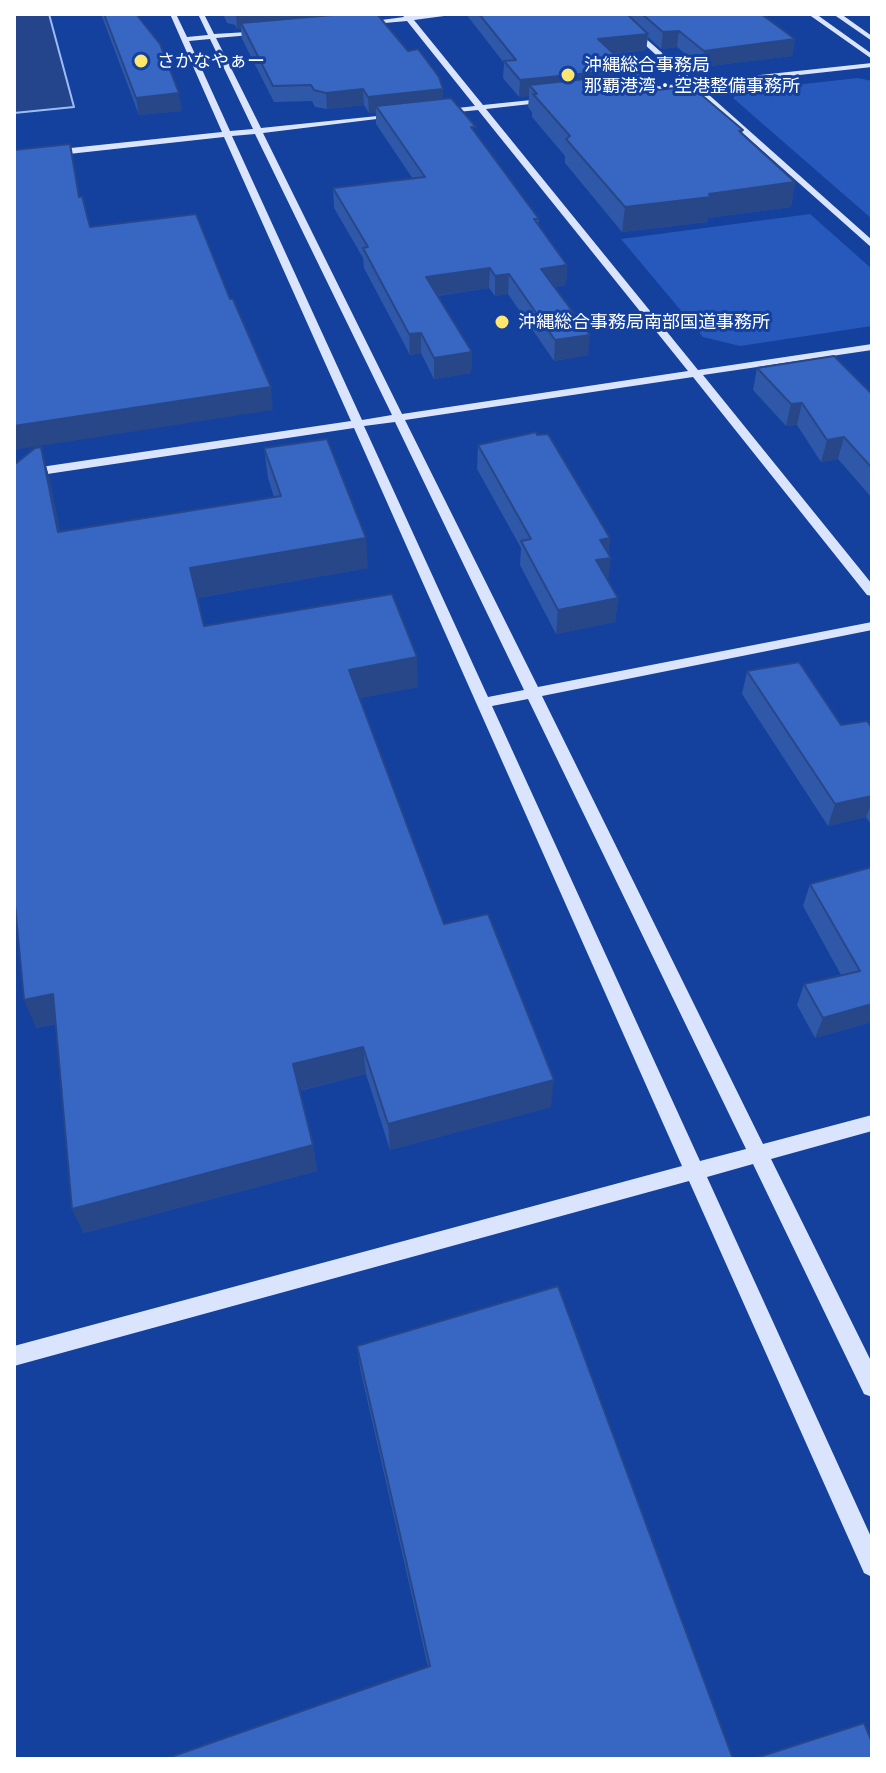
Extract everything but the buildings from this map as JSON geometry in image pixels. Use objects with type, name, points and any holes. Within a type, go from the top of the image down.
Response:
[{"type":"street","points":[[173,14],[872,1565]]},
{"type":"street","points":[[201,14],[872,1386]]},
{"type":"street","points":[[358,23],[406,16],[456,14]]},
{"type":"street","points":[[614,14],[872,245]]},
{"type":"street","points":[[811,14],[872,57]]},
{"type":"street","points":[[836,14],[872,39]]},
{"type":"street","points":[[406,16],[872,592]]},
{"type":"street","points":[[184,39],[270,31]]},
{"type":"street","points":[[631,91],[872,65]]},
{"type":"street","points":[[426,113],[554,99]]},
{"type":"street","points":[[14,157],[410,115]]},
{"type":"street","points":[[14,475],[872,347]]},
{"type":"street","points":[[482,703],[872,626]]},
{"type":"street","points":[[14,1356],[872,1123]]},
{"type":"shaded area","points":[[14,14],[49,14],[74,107],[14,113]]},
{"type":"shaded area","points":[[858,78],[872,81],[872,219],[733,98],[740,91]]},
{"type":"shaded area","points":[[810,214],[872,269],[872,326],[740,346],[703,337],[621,239]]},
{"type":"place","name":"さかなやぁー","points":[[141,61]]},
{"type":"place","name":"沖縄総合事務局 那覇港湾・空港整備事務所","points":[[568,75]]},
{"type":"place","name":"沖縄総合事務局南部国道事務所","points":[[502,322]]}]
